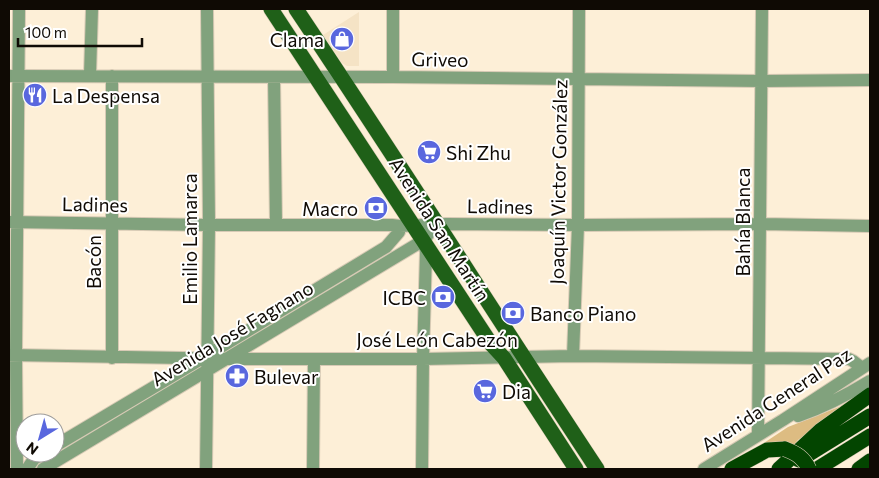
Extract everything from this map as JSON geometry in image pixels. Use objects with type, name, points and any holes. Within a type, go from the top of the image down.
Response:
[{"type":"highway","points":[[779,469],[821,430],[870,395]]},
{"type":"highway","points":[[784,469],[870,416]]},
{"type":"highway","points":[[818,469],[870,436]]},
{"type":"highway","points":[[732,469],[767,450],[785,449],[801,458],[809,469]]},
{"type":"highway","points":[[859,469],[870,461]]},
{"type":"main road","name":"Avenida San Martín","points":[[271,9],[317,77],[407,226],[424,240],[491,344],[504,358],[576,469]]},
{"type":"main road","name":"Avenida San Martín","points":[[296,9],[596,469]]},
{"type":"street","points":[[17,469],[12,355],[14,76],[18,9]]},
{"type":"street","points":[[90,75],[92,9]]},
{"type":"street","name":"Emilio Lamarca","points":[[206,469],[209,225],[207,9]]},
{"type":"street","points":[[393,9],[393,77]]},
{"type":"street","name":"Joaquín Victor González","points":[[573,356],[578,225],[579,9]]},
{"type":"street","name":"Bahía Blanca","points":[[758,435],[762,9]]},
{"type":"street","name":"Griveo","points":[[14,76],[393,77],[762,81],[870,80]]},
{"type":"street","name":"Bacón","points":[[112,76],[112,358]]},
{"type":"street","points":[[274,78],[276,225]]},
{"type":"street","name":"Ladines","points":[[13,222],[407,226],[436,224],[870,226]]},
{"type":"street","name":"Avenida José Fagnano","points":[[65,440],[168,379],[206,361],[226,359],[424,240],[436,224]]},
{"type":"street","name":"Avenida José Fagnano","points":[[65,455],[206,361],[386,247],[398,232],[407,226]]},
{"type":"street","points":[[422,469],[426,252],[424,240]]},
{"type":"street","points":[[12,355],[160,358],[206,361]]},
{"type":"street","name":"José León Cabezón","points":[[226,359],[423,359],[573,356],[849,359],[866,365]]},
{"type":"street","points":[[160,358],[167,367],[168,379]]},
{"type":"street","points":[[312,469],[314,358]]},
{"type":"street","name":"Avenida General Paz","points":[[704,469],[866,365]]},
{"type":"street","points":[[783,420],[816,410],[870,381]]},
{"type":"shaded area","name":"Clama","points":[[359,12],[359,66],[347,66],[342,63],[323,35]]},
{"type":"shaded area","points":[[870,387],[798,440],[794,445],[761,445],[788,427],[839,407]]},
{"type":"place","name":"Clama","points":[[342,39]]},
{"type":"place","name":"La Despensa","points":[[35,95]]},
{"type":"place","name":"Shi Zhu","points":[[429,152]]},
{"type":"place","name":"Macro","points":[[376,208]]},
{"type":"place","name":"ICBC","points":[[443,297]]},
{"type":"place","name":"Banco Piano","points":[[513,313]]},
{"type":"place","name":"Bulevar","points":[[237,376]]},
{"type":"place","name":"Dia","points":[[485,391]]}]
